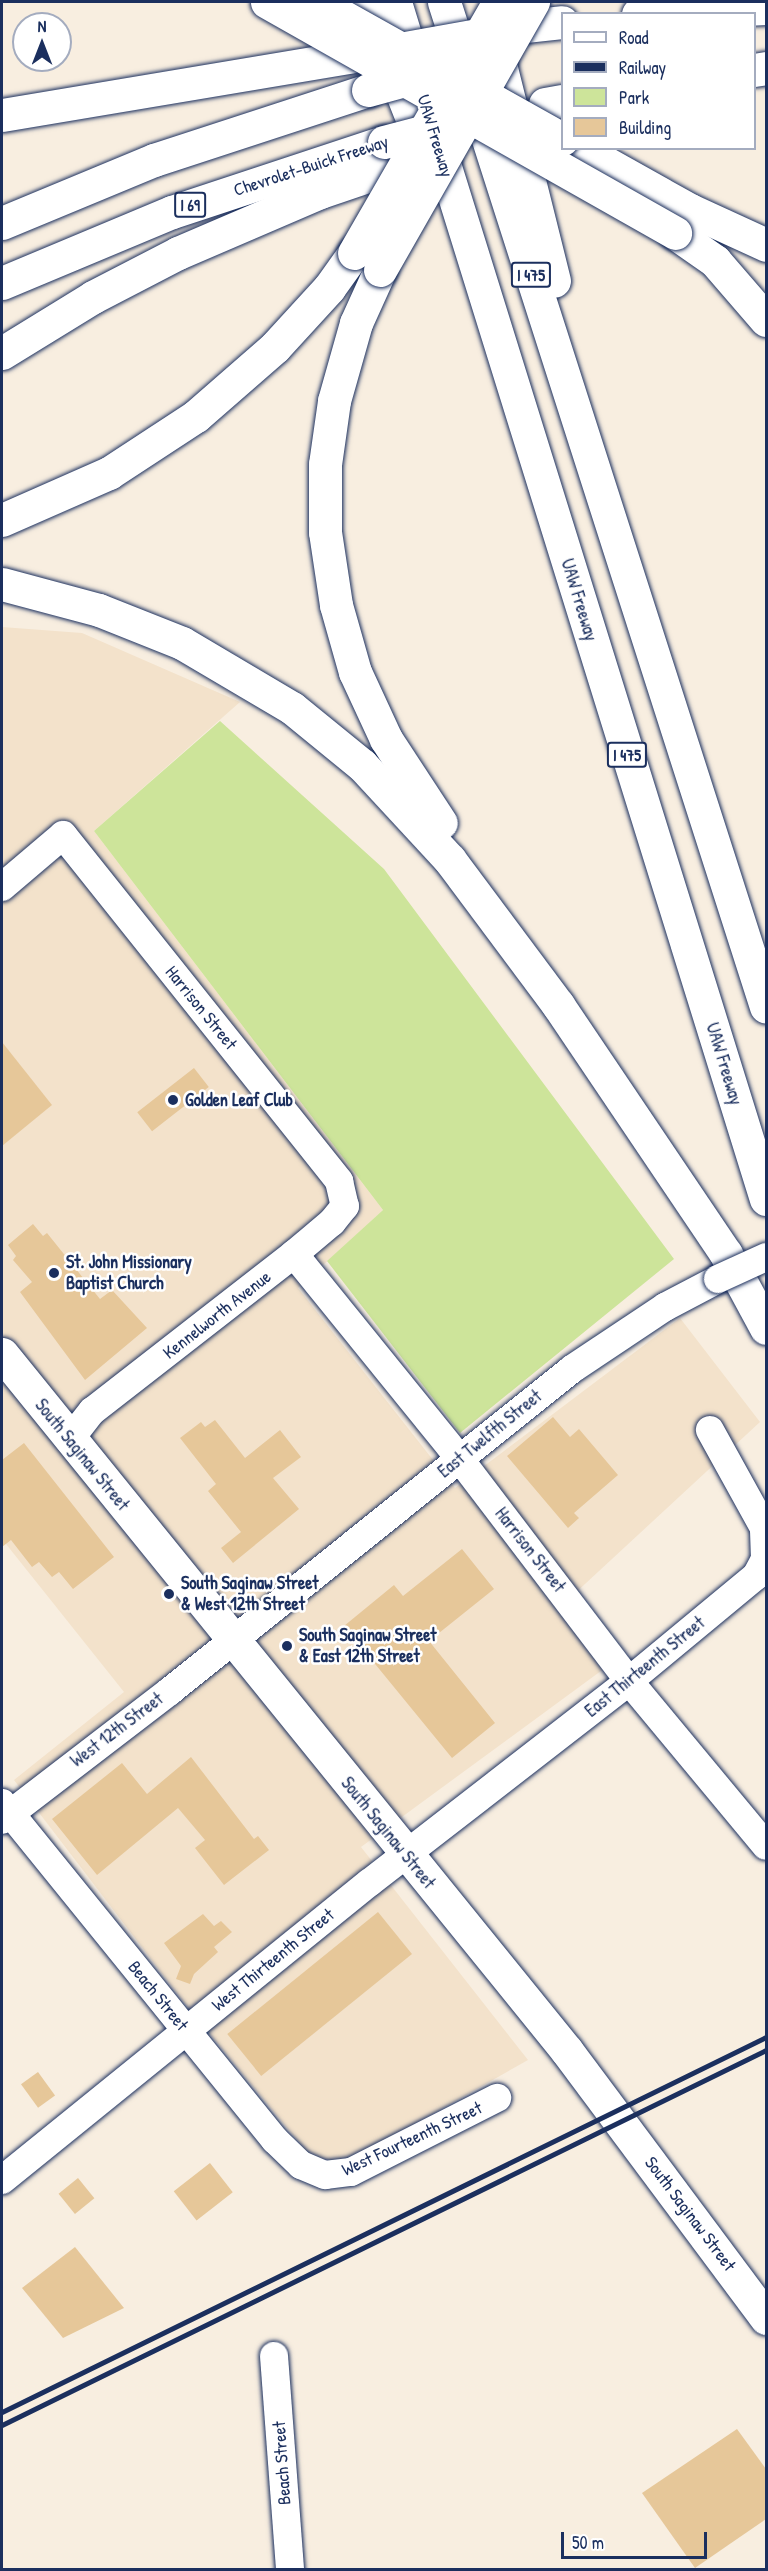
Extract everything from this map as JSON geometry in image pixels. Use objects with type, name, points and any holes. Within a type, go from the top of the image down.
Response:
[{"type":"main road","points":[[267,2],[682,221],[766,245]]},
{"type":"main road","points":[[317,2],[556,118]]},
{"type":"main road","points":[[366,2],[488,311]]},
{"type":"main road","name":"UAW Freeway","points":[[394,2],[488,311],[766,1198]]},
{"type":"main road","name":"I 475","points":[[444,2],[766,1008]]},
{"type":"main road","points":[[484,2],[620,548]]},
{"type":"main road","points":[[499,2],[367,262],[328,433],[324,514],[336,605],[356,672],[386,739],[485,886],[558,1005],[726,1254],[766,1328]]},
{"type":"main road","points":[[689,12],[766,9]]},
{"type":"main road","points":[[749,12],[766,9]]},
{"type":"main road","points":[[2,223],[154,160],[368,90],[561,22]]},
{"type":"main road","points":[[2,520],[109,473],[196,416],[275,346],[329,288],[367,262],[538,30]]},
{"type":"main road","points":[[2,115],[350,57],[538,30]]},
{"type":"main road","name":"Chevrolet-Buick Freeway","points":[[2,282],[172,212],[386,156],[556,118]]},
{"type":"main road","points":[[582,150],[682,221],[766,320]]},
{"type":"main road","points":[[2,353],[93,297],[178,254],[310,196],[386,156]]},
{"type":"main road","points":[[2,585],[56,597],[151,629],[221,663],[292,708],[362,765],[423,828],[558,1005]]},
{"type":"main road","name":"South Saginaw Street","points":[[2,1354],[69,1440],[567,2051],[766,2318]]},
{"type":"street","name":"Harrison Street","points":[[2,887],[63,835],[339,1181]]},
{"type":"street","name":"Kennelworth Avenue","points":[[69,1440],[92,1412],[332,1222],[345,1206],[339,1181]]},
{"type":"street","name":"Harrison Street","points":[[294,1254],[459,1458],[629,1681],[766,1846]]},
{"type":"street","name":"East Twelfth Street","points":[[232,1640],[459,1458],[613,1340],[718,1280],[766,1257]]},
{"type":"street","name":"East Thirteenth Street","points":[[406,1855],[629,1681],[756,1576],[765,1559],[764,1528],[710,1430]]},
{"type":"street","name":"West 12th Street","points":[[4,1812],[232,1640]]},
{"type":"street","name":"Beach Street","points":[[4,1812],[293,2160],[325,2175]]},
{"type":"street","name":"West Thirteenth Street","points":[[2,2180],[406,1855]]},
{"type":"street","name":"West Fourteenth Street","points":[[325,2175],[351,2172],[497,2098]]},
{"type":"street","name":"Beach Street","points":[[274,2356],[290,2570]]},
{"type":"shaded area","points":[[2,627],[82,633],[240,702],[94,831],[383,1210],[298,1288],[455,1488],[680,1318],[760,1422],[558,1609],[605,1668],[361,1847],[528,2060],[347,2162],[311,2157],[183,2001],[14,1780],[124,1692],[2,1539]]},
{"type":"green space","points":[[220,721],[384,869],[674,1259],[460,1433],[327,1261],[383,1210],[94,831]]},
{"type":"building","points":[[2,1042],[52,1105],[2,1146]]},
{"type":"building","name":"Golden Leaf Club","points":[[194,1068],[209,1087],[152,1131],[137,1112]]},
{"type":"building","points":[[33,1224],[43,1236],[47,1233],[100,1299],[112,1290],[147,1328],[85,1380],[20,1292],[32,1282],[13,1260],[16,1256],[8,1245]]},
{"type":"building","points":[[553,1417],[570,1437],[579,1429],[618,1475],[574,1513],[579,1518],[568,1528],[507,1456]]},
{"type":"building","points":[[215,1420],[245,1458],[280,1430],[301,1457],[273,1478],[299,1509],[233,1563],[221,1548],[241,1532],[208,1491],[216,1484],[180,1438],[201,1422],[205,1427]]},
{"type":"building","points":[[24,1443],[114,1557],[73,1589],[59,1572],[52,1577],[39,1562],[32,1567],[11,1540],[2,1547],[2,1460]]},
{"type":"building","points":[[462,1549],[494,1589],[429,1641],[495,1723],[452,1758],[344,1626],[394,1585],[403,1596]]},
{"type":"building","points":[[191,1757],[254,1839],[258,1836],[269,1850],[224,1885],[195,1848],[205,1840],[178,1808],[97,1875],[52,1819],[122,1763],[147,1794]]},
{"type":"building","points":[[378,1912],[412,1954],[261,2076],[227,2034]]},
{"type":"building","points":[[203,1914],[214,1926],[221,1921],[232,1932],[214,1947],[218,1952],[194,1974],[190,1984],[176,1979],[181,1966],[164,1943]]},
{"type":"building","points":[[38,2072],[55,2095],[38,2108],[21,2084]]},
{"type":"building","points":[[210,2163],[233,2192],[197,2220],[174,2191]]},
{"type":"building","points":[[78,2178],[94,2198],[75,2214],[59,2194]]},
{"type":"building","points":[[75,2247],[124,2308],[63,2338],[22,2288]]},
{"type":"building","points":[[737,2429],[766,2469],[766,2519],[695,2568],[642,2493]]},
{"type":"railway","points":[[2,2412],[766,2037]]},
{"type":"railway","points":[[2,2425],[766,2050]]},
{"type":"place","name":"Golden Leaf Club","points":[[173,1100]]},
{"type":"place","name":"St. John Missionary Baptist Church","points":[[54,1273]]},
{"type":"place","name":"South Saginaw Street & West 12th Street","points":[[169,1594]]},
{"type":"place","name":"South Saginaw Street & East 12th Street","points":[[287,1646]]}]
